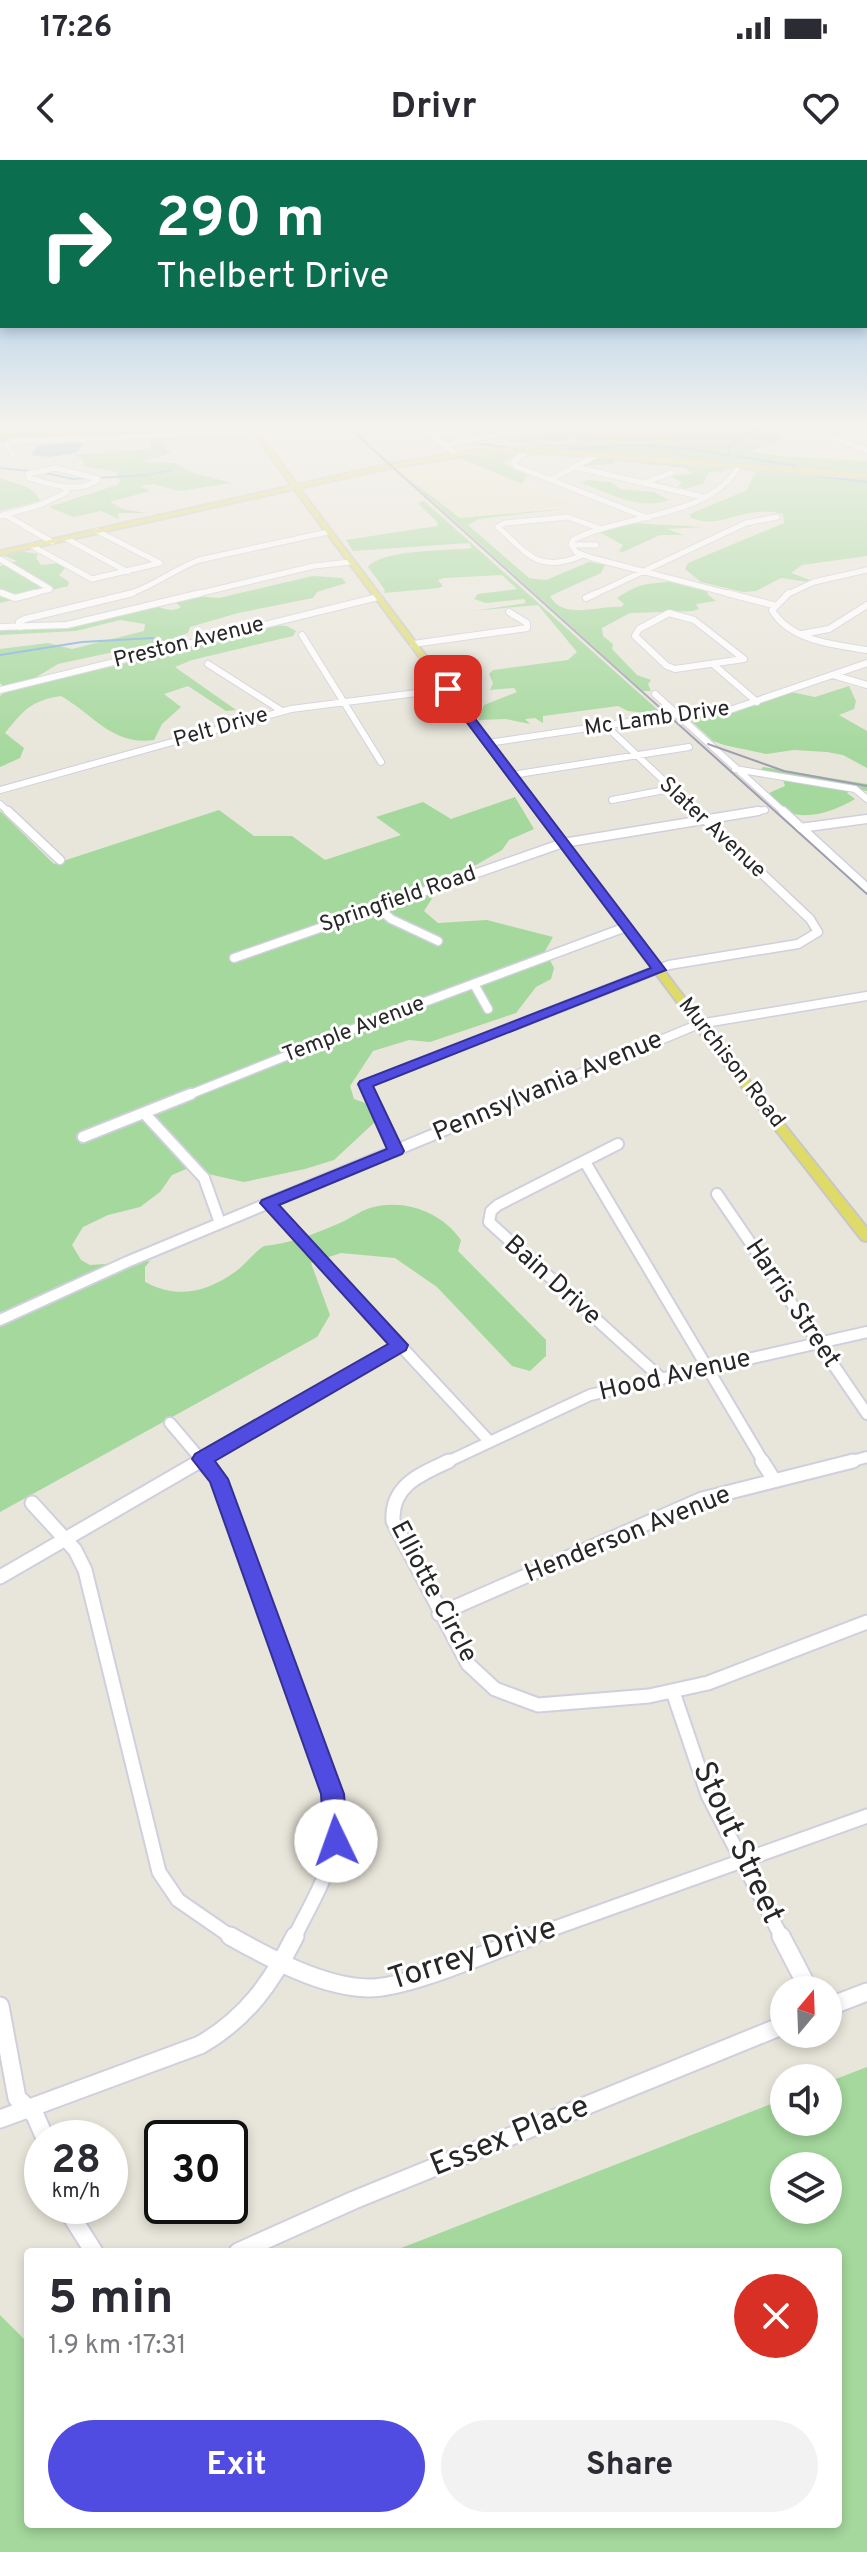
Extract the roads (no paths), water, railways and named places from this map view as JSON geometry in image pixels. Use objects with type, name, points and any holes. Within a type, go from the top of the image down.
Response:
[{"type":"main road","points":[[0,556],[72,538]]},
{"type":"main road","name":"Murchison Road","points":[[332,538],[699,1024],[861,1221],[867,1237]]},
{"type":"street","points":[[44,538],[52,542]]},
{"type":"street","points":[[32,546],[89,579],[160,562],[110,538]]},
{"type":"street","points":[[20,627],[19,622],[25,619],[145,590],[180,567],[199,560],[302,538]]},
{"type":"street","points":[[507,538],[532,560],[547,566],[583,555]]},
{"type":"street","points":[[571,545],[575,538]]},
{"type":"street","points":[[586,598],[715,538]]},
{"type":"street","points":[[67,539],[128,572]]},
{"type":"street","points":[[571,545],[596,545]]},
{"type":"street","points":[[571,545],[583,555],[773,605],[807,585],[866,570]]},
{"type":"street","points":[[0,556],[50,589],[10,598],[0,592]]},
{"type":"street","points":[[0,627],[67,625],[314,566],[351,562]]},
{"type":"street","name":"Preston Avenue","points":[[0,690],[378,597]]},
{"type":"street","points":[[773,605],[774,614],[824,645],[867,650]]},
{"type":"street","points":[[802,634],[829,629],[867,605]]},
{"type":"street","points":[[413,644],[519,631],[528,626],[509,612]]},
{"type":"street","points":[[714,665],[744,659],[687,617],[669,613],[635,633],[638,641],[669,667],[682,669],[714,665],[757,702]]},
{"type":"street","points":[[302,635],[381,762]]},
{"type":"street","name":"Mc Lamb Drive","points":[[488,743],[724,711],[867,663]]},
{"type":"street","points":[[208,664],[282,711]]},
{"type":"street","points":[[833,675],[867,685]]},
{"type":"street","name":"Pelt Drive","points":[[0,790],[282,711],[448,689]]},
{"type":"street","points":[[655,694],[867,888]]},
{"type":"street","name":"Slater Avenue","points":[[605,725],[810,919],[818,932],[798,944],[669,965],[659,970]]},
{"type":"street","points":[[512,775],[689,747]]},
{"type":"street","points":[[734,769],[855,789],[867,799]]},
{"type":"street","points":[[612,800],[670,789]]},
{"type":"street","points":[[0,804],[60,860]]},
{"type":"street","name":"Springfield Road","points":[[234,958],[563,843],[765,810]]},
{"type":"street","points":[[800,828],[867,819]]},
{"type":"street","points":[[856,879],[867,877]]},
{"type":"street","points":[[377,907],[391,919],[438,941]]},
{"type":"street","name":"Temple Avenue","points":[[83,1137],[626,927]]},
{"type":"street","points":[[396,1151],[365,1084],[659,970]]},
{"type":"street","points":[[474,984],[488,1009]]},
{"type":"street","name":"Pennsylvania Avenue","points":[[0,1320],[220,1223],[699,1024],[867,996]]},
{"type":"street","points":[[144,1113],[204,1178],[220,1223]]},
{"type":"street","name":"Bain Drive","points":[[618,1144],[498,1205],[491,1211],[489,1222],[662,1379]]},
{"type":"street","points":[[585,1162],[774,1480]]},
{"type":"street","name":"Harris Street","points":[[717,1194],[867,1414]]},
{"type":"street","points":[[268,1203],[489,1441]]},
{"type":"street","name":"Hood Avenue","points":[[489,1441],[590,1395],[867,1332]]},
{"type":"street","points":[[0,1577],[399,1345]]},
{"type":"street","points":[[0,2119],[217,2037],[255,2006],[328,1873],[336,1841],[335,1809],[218,1479],[170,1423]]},
{"type":"street","name":"Elliotte Circle","points":[[489,1441],[418,1475],[399,1491],[392,1512],[395,1530],[464,1659],[477,1675],[495,1689],[523,1702],[554,1706],[673,1692],[708,1683],[867,1622]]},
{"type":"street","name":"Henderson Avenue","points":[[439,1614],[702,1499],[867,1457]]},
{"type":"street","name":"Torrey Drive","points":[[32,1503],[66,1539],[85,1570],[157,1867],[168,1888],[197,1916],[280,1959],[345,1985],[380,1987],[867,1816]]},
{"type":"street","name":"Stout Street","points":[[673,1692],[708,1795],[802,1976]]},
{"type":"street","points":[[842,2002],[867,1992]]},
{"type":"street","points":[[0,2006],[17,2098],[31,2108],[39,2120]]},
{"type":"street","name":"Essex Place","points":[[247,2248],[354,2200],[770,2031]]},
{"type":"street","points":[[76,2224],[91,2248]]},
{"type":"waterway","points":[[0,655],[82,642],[153,638]]},
{"type":"railway","points":[[471,538],[867,894]]},
{"type":"railway","points":[[708,744],[784,771],[867,786]]}]
